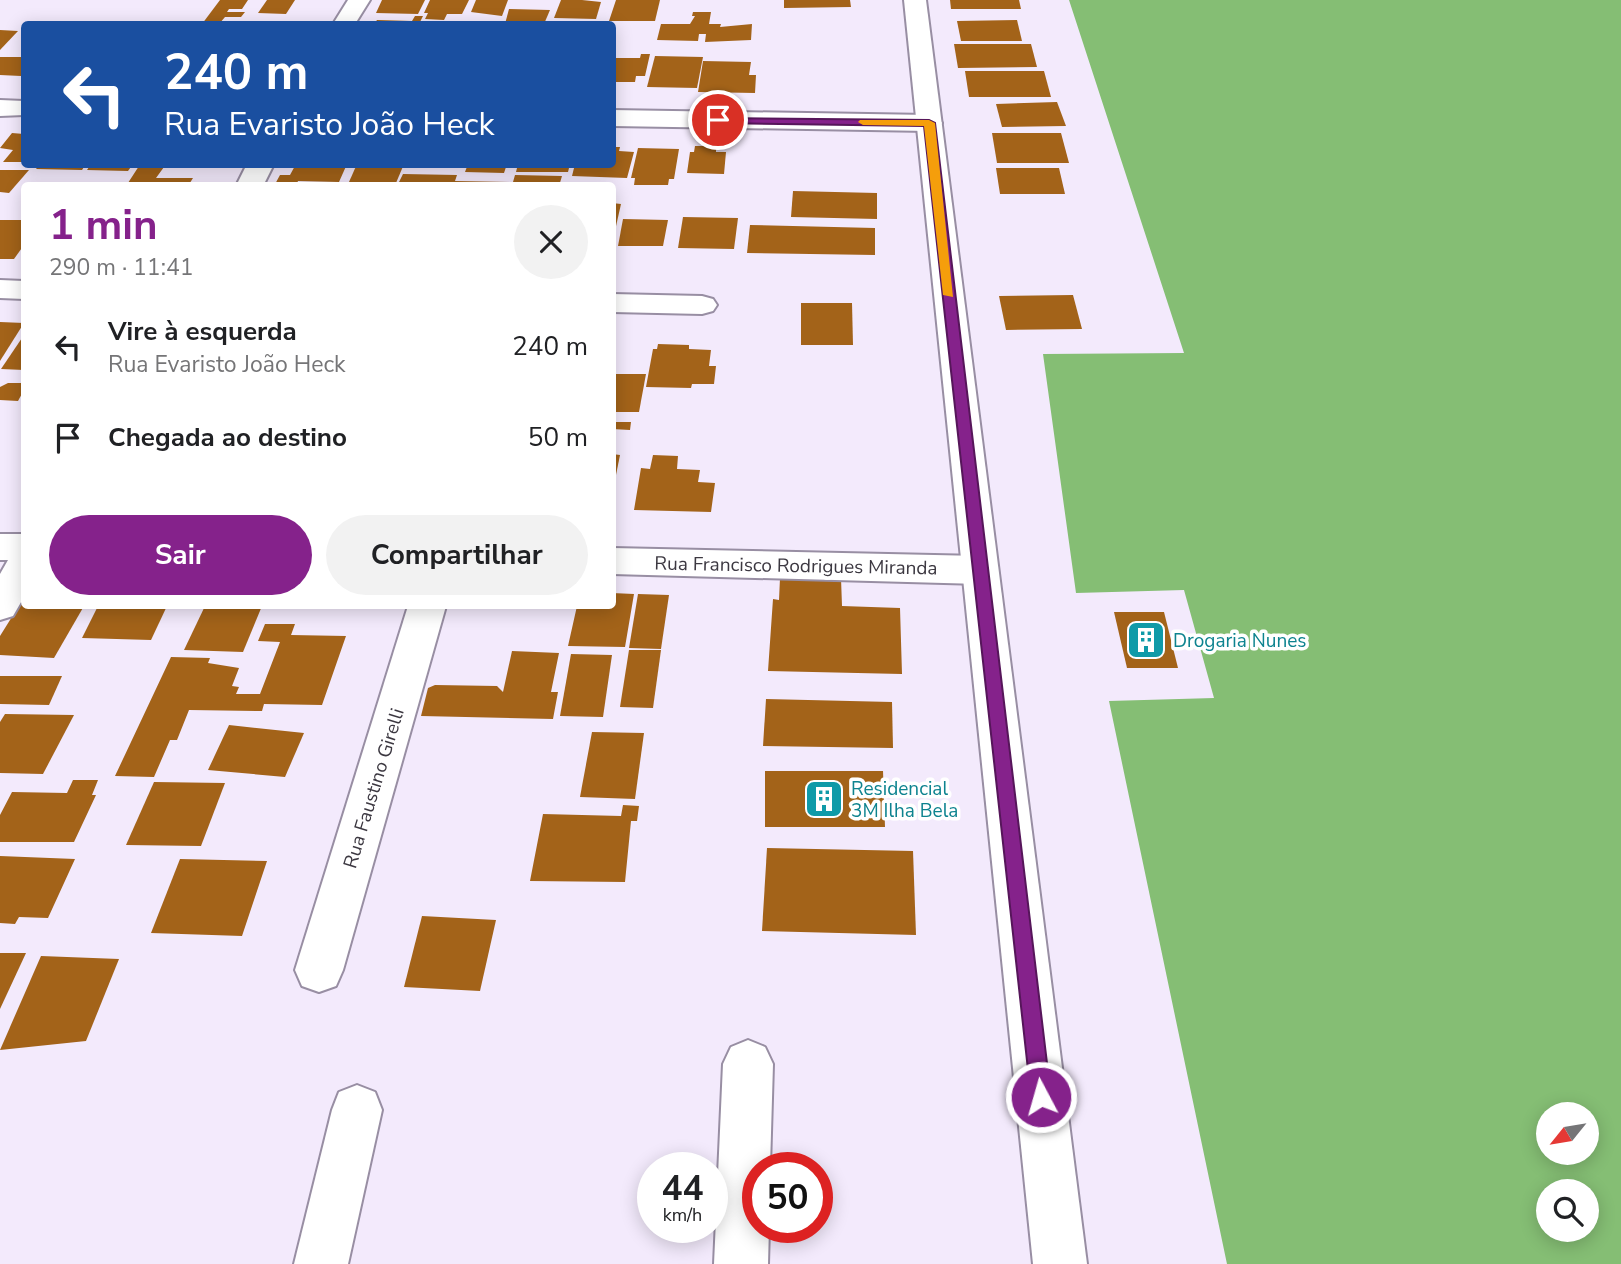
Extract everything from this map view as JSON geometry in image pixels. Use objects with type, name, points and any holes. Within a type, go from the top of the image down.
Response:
[{"type":"main road","points":[[346,21],[359,0]]},
{"type":"main road","points":[[915,0],[1060,1264]]},
{"type":"main road","points":[[0,108],[21,108]]},
{"type":"main road","points":[[616,118],[929,123]]},
{"type":"main road","points":[[0,289],[21,290]]},
{"type":"main road","points":[[616,303],[702,305]]},
{"type":"main road","points":[[0,547],[21,547]]},
{"type":"main road","name":"Rua Francisco Rodrigues Miranda","points":[[616,561],[980,570]]},
{"type":"main road","points":[[0,606],[21,570]]},
{"type":"main road","name":"Rua Faustino Girelli","points":[[319,970],[426,609]]},
{"type":"main road","points":[[741,1264],[748,1064]]},
{"type":"main road","points":[[321,1264],[357,1110]]},
{"type":"green space","points":[[1069,0],[1621,0],[1621,1264],[1227,1264],[1109,701],[1214,698],[1184,590],[1076,593],[1043,354],[1184,353]]},
{"type":"building","points":[[220,0],[248,0],[242,9],[229,9],[227,12],[245,12],[241,17],[204,21]]},
{"type":"building","points":[[267,0],[295,0],[286,14],[258,13]]},
{"type":"building","points":[[382,0],[425,0],[418,14],[376,13]]},
{"type":"building","points":[[430,0],[469,0],[462,14],[447,14],[444,20],[425,19],[428,13],[424,13]]},
{"type":"building","points":[[476,0],[508,0],[502,16],[471,12]]},
{"type":"building","points":[[561,0],[601,2],[596,19],[554,18]]},
{"type":"building","points":[[616,0],[660,0],[655,21],[609,21]]},
{"type":"building","points":[[784,0],[850,0],[851,7],[784,8]]},
{"type":"building","points":[[950,0],[1019,0],[1021,9],[951,9]]},
{"type":"building","points":[[509,9],[550,10],[545,21],[506,21]]},
{"type":"building","points":[[693,12],[711,12],[709,24],[721,24],[720,27],[752,24],[751,40],[705,42],[706,34],[699,34],[698,41],[657,40],[661,24],[690,24],[695,16],[692,16]]},
{"type":"building","points":[[415,16],[423,16],[420,21],[412,21]]},
{"type":"building","points":[[1017,20],[1022,41],[961,41],[957,21]]},
{"type":"building","points":[[0,30],[18,31],[0,50]]},
{"type":"building","points":[[954,44],[1031,44],[1037,67],[958,68]]},
{"type":"building","points":[[641,54],[650,54],[645,76],[636,76],[635,82],[616,82],[616,58],[640,58]]},
{"type":"building","points":[[655,56],[703,57],[697,88],[647,87]]},
{"type":"building","points":[[0,57],[21,57],[21,76],[0,75]]},
{"type":"building","points":[[703,61],[751,62],[749,75],[756,75],[755,93],[698,92]]},
{"type":"building","points":[[965,71],[1044,71],[1051,97],[969,97]]},
{"type":"building","points":[[1057,102],[1066,126],[1002,127],[996,104]]},
{"type":"building","points":[[12,133],[21,134],[21,162],[3,162],[13,150],[0,148]]},
{"type":"building","points":[[992,133],[1061,133],[1069,163],[997,163]]},
{"type":"building","points":[[695,146],[716,146],[716,152],[726,152],[724,174],[687,173],[690,152],[694,152]]},
{"type":"building","points":[[616,147],[620,147],[619,151],[634,152],[627,178],[572,176],[574,168],[616,168]]},
{"type":"building","points":[[638,148],[679,149],[674,179],[669,179],[668,185],[634,185],[635,178],[631,178]]},
{"type":"building","points":[[37,168],[83,168],[82,170]]},
{"type":"building","points":[[88,168],[130,168],[128,171],[87,170]]},
{"type":"building","points":[[138,168],[163,168],[156,178],[193,178],[190,182],[129,182]]},
{"type":"building","points":[[294,168],[345,168],[339,182],[276,182],[280,175],[290,175]]},
{"type":"building","points":[[355,168],[402,168],[396,182],[349,182]]},
{"type":"building","points":[[466,168],[506,168],[504,173],[465,172]]},
{"type":"building","points":[[517,168],[569,168],[568,172],[516,172]]},
{"type":"building","points":[[996,168],[1059,168],[1065,194],[1000,194]]},
{"type":"building","points":[[0,170],[29,170],[9,193],[0,192]]},
{"type":"building","points":[[403,174],[457,175],[455,181],[513,182],[399,182]]},
{"type":"building","points":[[515,175],[562,176],[560,182],[513,182]]},
{"type":"building","points":[[793,191],[877,193],[877,219],[791,217]]},
{"type":"building","points":[[616,203],[621,204],[616,226]]},
{"type":"building","points":[[683,217],[738,218],[734,249],[678,248]]},
{"type":"building","points":[[623,219],[668,220],[663,246],[618,246]]},
{"type":"building","points":[[0,220],[21,220],[21,249],[14,259],[0,259]]},
{"type":"building","points":[[750,225],[875,228],[875,255],[747,253]]},
{"type":"building","points":[[1073,295],[1082,329],[1006,330],[999,296]]},
{"type":"building","points":[[801,303],[852,303],[853,345],[801,345]]},
{"type":"building","points":[[0,322],[21,323],[21,328],[0,361]]},
{"type":"building","points":[[21,339],[21,370],[1,369]]},
{"type":"building","points":[[658,344],[689,345],[689,349],[711,350],[709,366],[716,366],[714,384],[692,384],[691,388],[646,387],[653,349],[657,349]]},
{"type":"building","points":[[616,374],[646,374],[639,412],[616,412]]},
{"type":"building","points":[[8,383],[21,383],[18,401],[0,400],[0,387]]},
{"type":"building","points":[[616,422],[631,422],[630,430],[616,429]]},
{"type":"building","points":[[616,454],[620,455],[616,475]]},
{"type":"building","points":[[653,455],[678,456],[677,469],[700,470],[698,482],[715,483],[711,512],[634,510],[641,468],[650,469]]},
{"type":"building","points":[[780,578],[841,578],[842,606],[900,608],[902,674],[768,671],[773,599],[779,600]]},
{"type":"building","points":[[616,593],[634,594],[625,647],[568,646],[576,609],[616,609]]},
{"type":"building","points":[[638,594],[669,595],[661,649],[629,648]]},
{"type":"building","points":[[20,604],[21,609],[82,609],[54,658],[0,655],[0,636]]},
{"type":"building","points":[[96,609],[166,609],[151,640],[82,638]]},
{"type":"building","points":[[204,609],[261,609],[243,652],[184,650]]},
{"type":"building","name":"Drogaria Nunes","points":[[1114,612],[1164,612],[1178,668],[1127,668]]},
{"type":"building","points":[[265,624],[295,624],[291,635],[346,636],[322,705],[264,704],[262,711],[189,710],[177,740],[170,740],[154,777],[115,776],[171,657],[210,658],[208,663],[239,668],[232,686],[239,687],[236,694],[260,694],[280,642],[258,641]]},
{"type":"building","points":[[629,650],[661,650],[653,708],[620,707]]},
{"type":"building","points":[[512,651],[559,653],[551,692],[558,692],[553,719],[421,716],[428,688],[435,685],[497,686],[503,692]]},
{"type":"building","points":[[571,654],[612,655],[603,717],[560,716]]},
{"type":"building","points":[[0,676],[62,676],[49,705],[0,704]]},
{"type":"building","points":[[766,699],[892,702],[893,748],[763,746]]},
{"type":"building","points":[[5,714],[74,715],[43,774],[0,773],[0,722]]},
{"type":"building","points":[[229,725],[304,733],[285,777],[208,770]]},
{"type":"building","points":[[592,732],[644,733],[635,799],[580,797]]},
{"type":"building","name":"Residencial 3M Ilha Bela","points":[[765,771],[883,771],[885,827],[765,827]]},
{"type":"building","points":[[73,780],[98,780],[92,795],[96,795],[74,842],[0,842],[0,815],[12,792],[67,793]]},
{"type":"building","points":[[154,782],[225,783],[201,846],[126,845]]},
{"type":"building","points":[[623,805],[639,806],[637,821],[631,821],[625,882],[530,881],[543,814],[621,816]]},
{"type":"building","points":[[767,848],[913,851],[916,935],[762,931]]},
{"type":"building","points":[[0,856],[75,859],[48,918],[19,917],[15,924],[0,923]]},
{"type":"building","points":[[180,859],[267,861],[242,936],[151,933]]},
{"type":"building","points":[[422,916],[496,920],[480,991],[404,987]]},
{"type":"building","points":[[0,953],[26,953],[0,1009]]},
{"type":"building","points":[[41,956],[119,959],[86,1041],[0,1050]]},
{"type":"slow traffic","points":[[863,122],[929,123],[949,295]]},
{"type":"place","name":"Drogaria Nunes","points":[[1146,640]]},
{"type":"place","name":"Residencial 3M Ilha Bela","points":[[824,799]]},
{"type":"route","points":[[718,120],[929,123],[1041,1097]]}]
